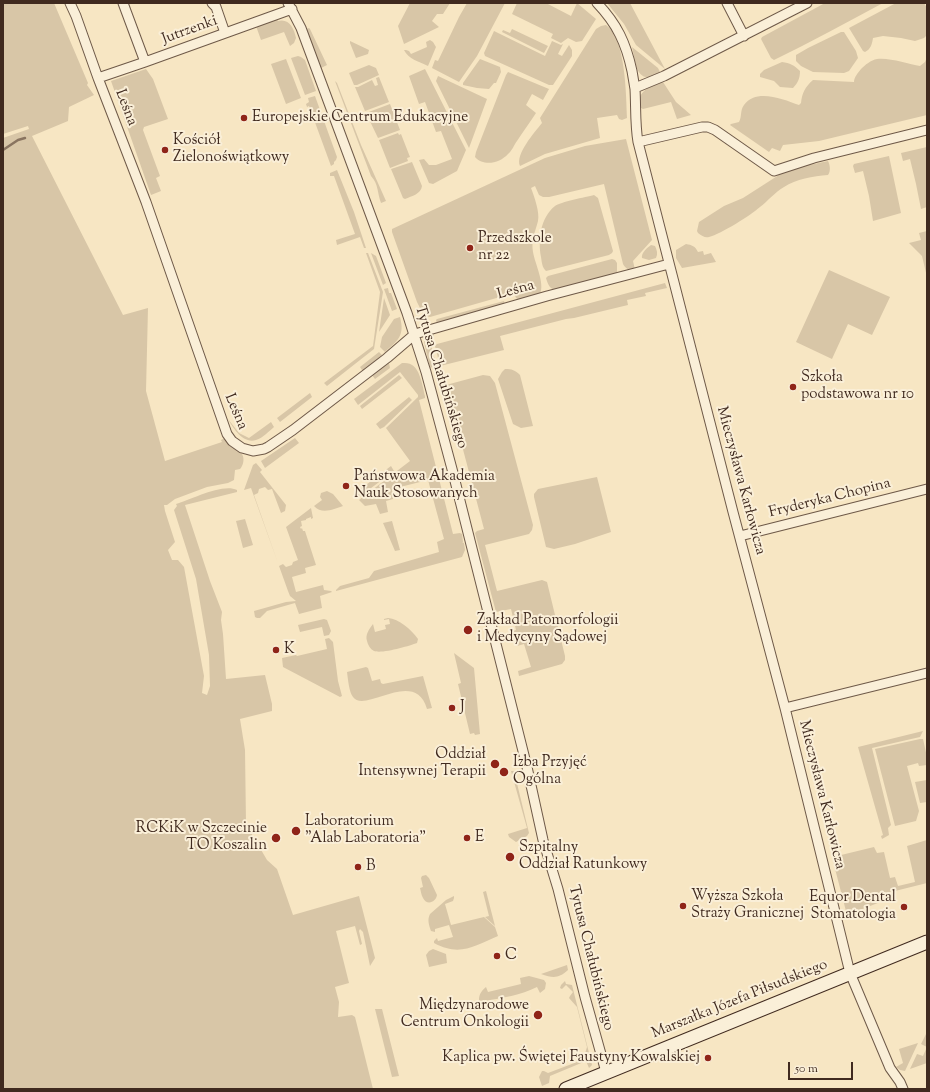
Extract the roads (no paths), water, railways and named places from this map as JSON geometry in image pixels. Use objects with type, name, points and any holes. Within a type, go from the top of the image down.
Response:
[{"type":"street","name":"Leśna","points":[[70,3],[146,202],[228,436],[236,445],[242,448],[250,451],[268,447],[293,430],[387,358],[415,334],[547,296],[669,264]]},
{"type":"street","points":[[123,3],[144,62]]},
{"type":"street","points":[[212,3],[216,8],[225,33]]},
{"type":"street","name":"Mieczysława Karłowicza","points":[[597,3],[608,14],[621,35],[629,56],[635,88],[636,132],[638,142],[785,708],[850,973],[890,1068],[903,1089]]},
{"type":"street","points":[[727,3],[744,36]]},
{"type":"street","points":[[635,88],[664,76],[807,3]]},
{"type":"street","name":"Jutrzenki","points":[[98,78],[225,33],[290,6]]},
{"type":"street","name":"Tytusa Chałubińskiego","points":[[290,6],[301,28],[415,334],[456,484],[527,767],[543,840],[558,889],[581,983],[606,1072]]},
{"type":"street","points":[[638,142],[702,126],[708,127],[715,130],[774,171],[814,158],[927,130]]},
{"type":"street","name":"Fryderyka Chopina","points":[[740,536],[927,489]]},
{"type":"street","points":[[785,708],[927,673]]},
{"type":"street","name":"Marszałka Józefa Piłsudskiego","points":[[566,1089],[927,942]]},
{"type":"waterway","points":[[3,150],[18,140],[25,138]]},
{"type":"place","name":"Europejskie Centrum Edukacyjne","points":[[244,118]]},
{"type":"place","name":"Kościół Zielonoświątkowy","points":[[165,150]]},
{"type":"place","name":"Przedszkole nr 22","points":[[470,248]]},
{"type":"place","name":"Szkoła podstawowa nr 10","points":[[793,387]]},
{"type":"place","name":"Państwowa Akademia Nauk Stosowanych","points":[[346,486]]},
{"type":"place","name":"Zakład Patomorfologii i Medycyny Sądowej","points":[[468,630]]},
{"type":"place","name":"K","points":[[276,650]]},
{"type":"place","name":"J","points":[[452,708]]},
{"type":"place","name":"Oddział Intensywnej Terapii","points":[[495,764]]},
{"type":"place","name":"Izba Przyjęć Ogólna","points":[[504,772]]},
{"type":"place","name":"Laboratorium \"Alab Laboratoria\"","points":[[296,831]]},
{"type":"place","name":"RCKiK w Szczecinie TO Koszalin","points":[[276,838]]},
{"type":"place","name":"E","points":[[467,838]]},
{"type":"place","name":"Szpitalny Oddział Ratunkowy","points":[[510,857]]},
{"type":"place","name":"B","points":[[358,867]]},
{"type":"place","name":"Wyższa Szkoła Straży Granicznej","points":[[683,906]]},
{"type":"place","name":"Equor Dental Stomatologia","points":[[904,907]]},
{"type":"place","name":"C","points":[[497,956]]},
{"type":"place","name":"Międzynarodowe Centrum Onkologii","points":[[538,1015]]},
{"type":"place","name":"Kaplica pw. Świętej Faustyny Kowalskiej","points":[[708,1058]]}]
